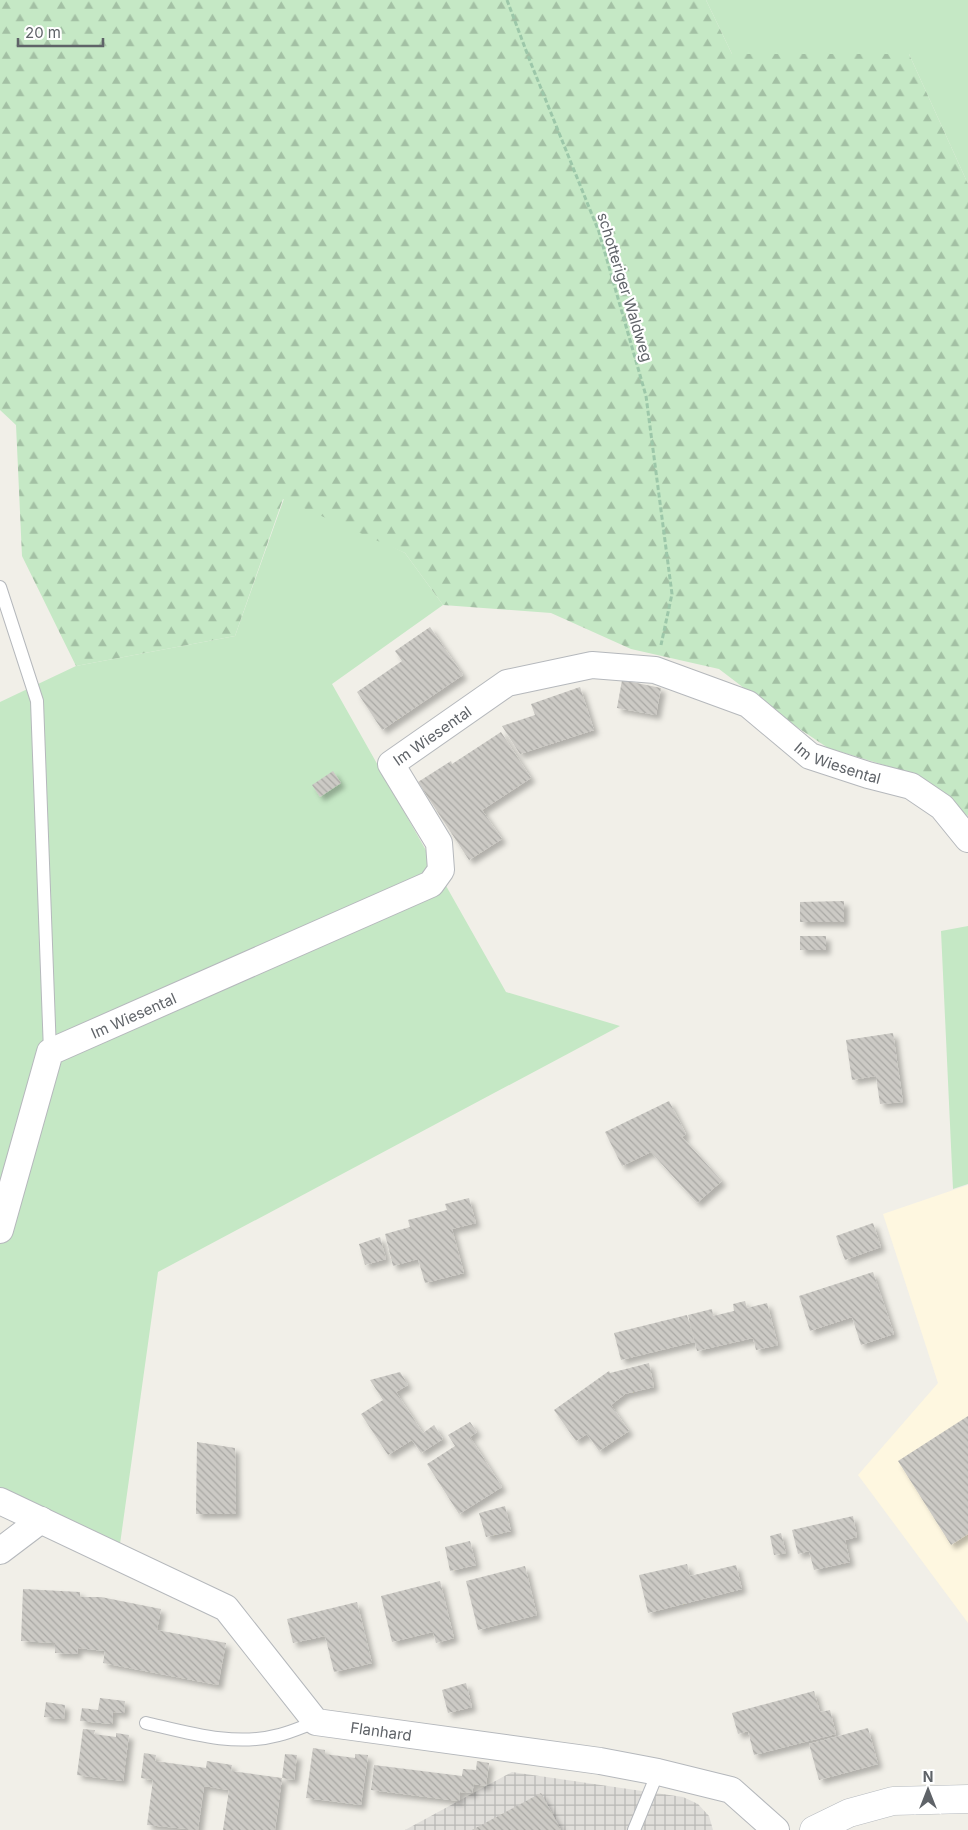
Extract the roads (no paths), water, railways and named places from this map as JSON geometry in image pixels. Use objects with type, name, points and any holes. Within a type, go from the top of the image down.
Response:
[{"type":"main road","points":[[814,1830],[849,1813],[893,1801],[968,1799]]},
{"type":"street","name":"Im Wiesental","points":[[50,1052],[431,884],[441,870],[439,844],[391,764],[507,683],[592,665],[655,670],[748,704],[810,756],[868,775],[912,786],[942,807],[968,839]]},
{"type":"street","points":[[0,1230],[50,1052]]},
{"type":"street","points":[[0,1501],[226,1608],[316,1722]]},
{"type":"street","points":[[0,1551],[42,1520]]},
{"type":"street","name":"Flanhard","points":[[316,1722],[600,1762],[658,1772],[731,1790],[776,1830]]},
{"type":"lane","points":[[0,587],[37,701],[50,1052]]},
{"type":"lane","points":[[146,1723],[211,1737],[246,1740],[279,1735],[316,1722]]},
{"type":"lane","points":[[634,1830],[658,1772]]}]
